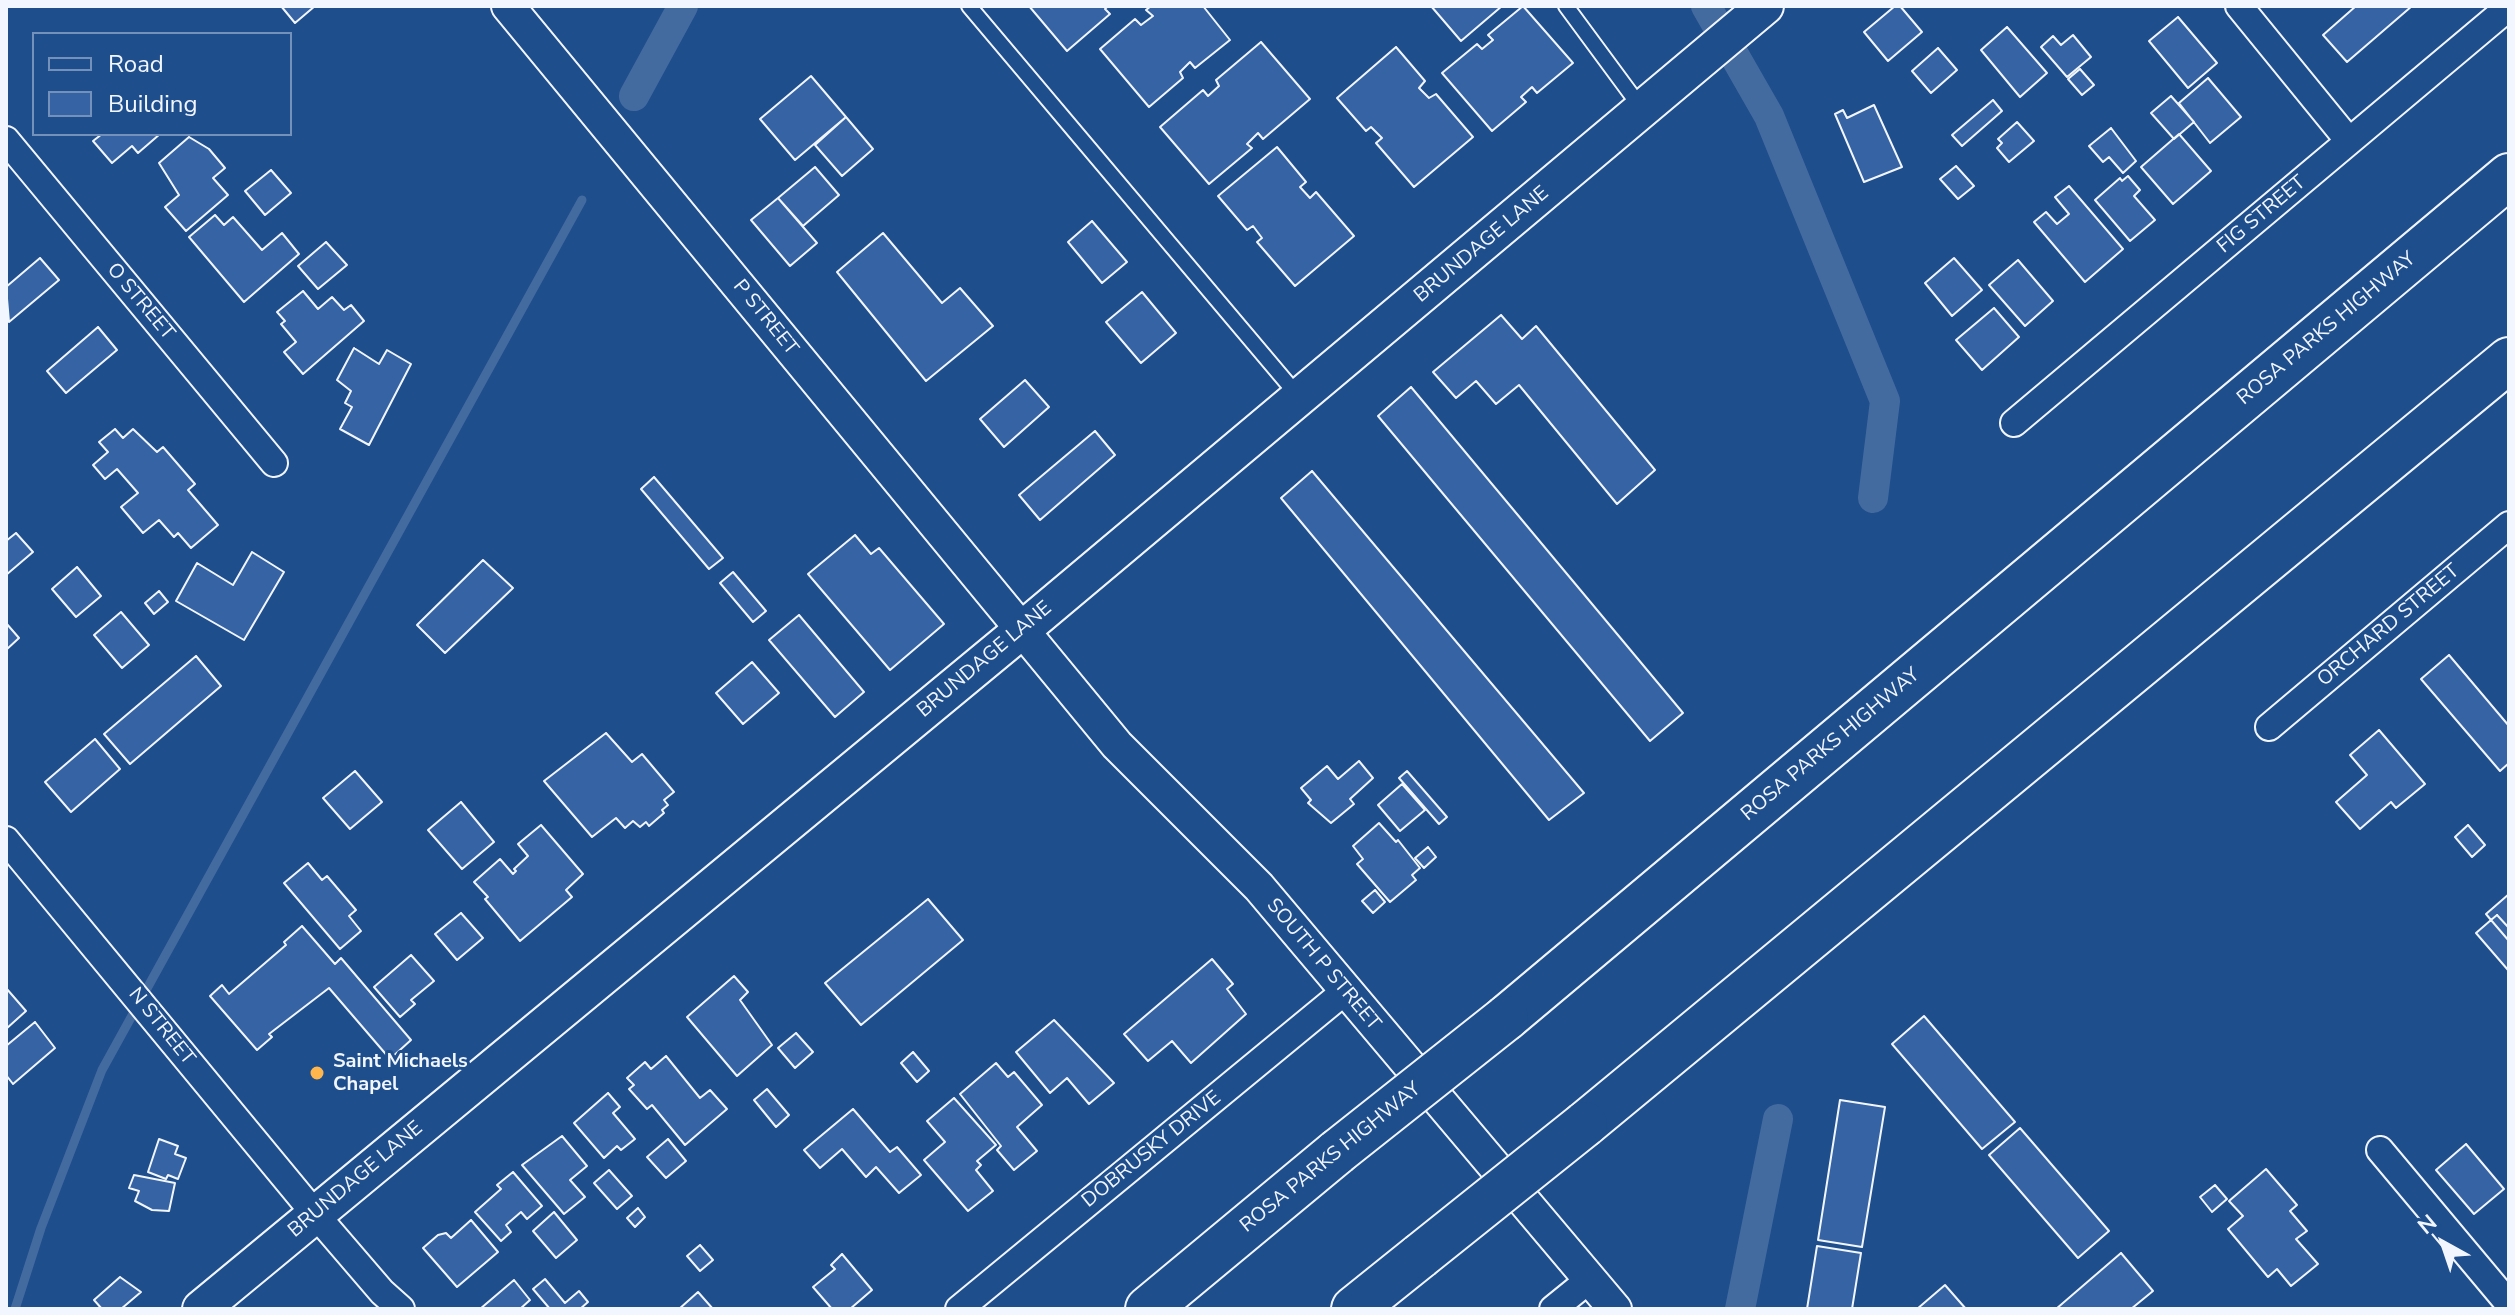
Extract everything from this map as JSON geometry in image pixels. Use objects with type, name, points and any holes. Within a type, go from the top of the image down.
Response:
[{"type":"highway","name":"ROSA PARKS HIGHWAY","points":[[1148,1309],[1337,1152],[1506,1018],[2509,176]]},
{"type":"highway","points":[[1354,1309],[1585,1124],[2509,360]]},
{"type":"main road","name":"BRUNDAGE LANE","points":[[201,1309],[1022,630],[1763,8]]},
{"type":"street","name":"P STREET","points":[[508,6],[1022,630]]},
{"type":"street","points":[[2239,6],[2349,141]]},
{"type":"street","name":"FIG STREET","points":[[2014,423],[2509,7]]},
{"type":"street","name":"O STREET","points":[[6,140],[274,463]]},
{"type":"street","name":"ORCHARD STREET","points":[[2269,727],[2509,525]]},
{"type":"street","name":"SOUTH P STREET","points":[[1022,630],[1131,760],[1259,887],[1344,992],[1615,1309]]},
{"type":"street","name":"N STREET","points":[[6,840],[315,1214],[382,1292],[401,1309]]},
{"type":"street","name":"DOBRUSKY DRIVE","points":[[959,1309],[1344,992]]},
{"type":"street","points":[[2380,1150],[2509,1304]]},
{"type":"street","points":[[1553,1309],[1590,1279]]},
{"type":"lane","points":[[969,6],[1299,398]]},
{"type":"lane","points":[[1566,6],[1643,110]]},
{"type":"building","points":[[281,6],[315,6],[295,23]]},
{"type":"building","points":[[1029,6],[1108,6],[1105,9],[1110,14],[1067,51]]},
{"type":"building","points":[[1151,6],[1203,6],[1230,40],[1195,68],[1190,62],[1180,72],[1183,78],[1149,107],[1100,49],[1135,19],[1141,25],[1153,16],[1146,10]]},
{"type":"building","points":[[1431,6],[1502,6],[1461,41]]},
{"type":"building","points":[[1523,6],[1573,63],[1537,93],[1532,87],[1521,97],[1526,102],[1492,131],[1442,73],[1477,44],[1482,49],[1493,40],[1488,35]]},
{"type":"building","points":[[1895,6],[1900,6],[1922,32],[1888,61],[1864,32]]},
{"type":"building","points":[[2356,6],[2412,6],[2347,62],[2323,35]]},
{"type":"building","points":[[2178,17],[2217,63],[2188,88],[2149,41]]},
{"type":"building","points":[[2007,27],[2047,73],[2020,97],[1981,50]]},
{"type":"building","points":[[2073,35],[2091,57],[2067,77],[2041,47],[2053,36],[2061,45]]},
{"type":"building","points":[[1261,42],[1310,99],[1263,139],[1258,133],[1247,144],[1252,148],[1209,184],[1160,127],[1203,90],[1208,96],[1219,86],[1216,80]]},
{"type":"building","points":[[1396,47],[1425,81],[1419,88],[1429,98],[1436,94],[1473,137],[1414,187],[1376,143],[1382,138],[1371,127],[1366,131],[1337,98]]},
{"type":"building","points":[[1938,48],[1957,70],[1931,93],[1912,71]]},
{"type":"building","points":[[2080,69],[2094,85],[2082,95],[2068,79]]},
{"type":"building","points":[[811,76],[846,117],[795,160],[760,119]]},
{"type":"building","points":[[2208,78],[2241,117],[2210,143],[2179,103]]},
{"type":"building","points":[[2171,96],[2194,122],[2174,139],[2151,113]]},
{"type":"building","points":[[1993,100],[2002,111],[1962,146],[1952,135]]},
{"type":"building","points":[[1874,105],[1902,167],[1864,182],[1835,114],[1843,110],[1847,118]]},
{"type":"building","points":[[846,117],[873,149],[842,176],[815,145]]},
{"type":"building","points":[[2017,122],[2034,141],[2009,162],[1997,148],[2002,143],[1998,139]]},
{"type":"building","points":[[2111,128],[2136,161],[2123,173],[2109,157],[2103,162],[2089,146]]},
{"type":"building","points":[[2179,134],[2211,171],[2173,204],[2141,167]]},
{"type":"building","points":[[99,136],[158,136],[138,153],[132,146],[112,163],[93,141]]},
{"type":"building","points":[[189,137],[209,149],[225,168],[213,178],[228,195],[186,231],[165,207],[179,195],[159,163]]},
{"type":"building","points":[[1277,147],[1306,182],[1300,187],[1310,198],[1316,192],[1354,236],[1295,286],[1257,242],[1262,238],[1253,226],[1247,230],[1218,196]]},
{"type":"building","points":[[1956,166],[1974,186],[1958,199],[1940,179]]},
{"type":"building","points":[[815,167],[839,195],[803,226],[778,198]]},
{"type":"building","points":[[271,170],[291,193],[265,215],[245,191]]},
{"type":"building","points":[[2128,176],[2140,190],[2134,196],[2155,220],[2130,241],[2095,200],[2120,178],[2122,181]]},
{"type":"building","points":[[2069,186],[2123,249],[2085,282],[2034,222],[2046,212],[2057,224],[2069,214],[2055,197]]},
{"type":"building","points":[[778,198],[817,243],[790,266],[751,220]]},
{"type":"building","points":[[215,215],[224,225],[233,217],[262,250],[282,233],[299,254],[244,302],[189,237]]},
{"type":"building","points":[[1092,221],[1127,262],[1102,283],[1068,242]]},
{"type":"building","points":[[883,233],[942,303],[960,288],[993,326],[926,381],[837,272]]},
{"type":"building","points":[[326,242],[347,265],[318,289],[298,266]]},
{"type":"building","points":[[40,258],[59,280],[9,322],[6,287]]},
{"type":"building","points":[[1954,258],[1982,290],[1952,316],[1925,283]]},
{"type":"building","points":[[2018,260],[2053,301],[2025,326],[1989,285]]},
{"type":"building","points":[[303,291],[318,309],[332,297],[344,310],[351,305],[364,321],[303,374],[284,352],[296,342],[281,324],[285,321],[277,312]]},
{"type":"building","points":[[1142,292],[1176,333],[1141,363],[1106,322]]},
{"type":"building","points":[[1994,308],[2019,337],[1982,370],[1956,340]]},
{"type":"building","points":[[1501,315],[1522,339],[1536,326],[1655,470],[1617,504],[1519,385],[1496,404],[1476,381],[1456,398],[1433,372]]},
{"type":"building","points":[[98,327],[117,350],[66,393],[47,371]]},
{"type":"building","points":[[354,348],[379,364],[387,350],[411,364],[369,445],[340,429],[352,407],[345,403],[351,391],[337,380]]},
{"type":"building","points":[[1025,380],[1049,407],[1004,447],[980,419]]},
{"type":"building","points":[[1411,387],[1683,713],[1650,741],[1378,416]]},
{"type":"building","points":[[115,429],[123,438],[133,429],[157,452],[163,447],[195,484],[188,490],[218,525],[191,548],[178,533],[174,537],[159,520],[143,533],[121,507],[138,493],[117,469],[105,479],[93,465],[108,452],[99,442]]},
{"type":"building","points":[[1095,431],[1115,455],[1040,520],[1019,495]]},
{"type":"building","points":[[1312,471],[1584,793],[1549,820],[1281,498]]},
{"type":"building","points":[[654,477],[723,558],[709,569],[641,489]]},
{"type":"building","points":[[16,533],[33,552],[6,575],[6,541]]},
{"type":"building","points":[[855,535],[871,554],[879,548],[944,624],[890,670],[808,574]]},
{"type":"building","points":[[252,552],[284,572],[244,640],[176,601],[197,563],[233,585]]},
{"type":"building","points":[[483,560],[513,588],[445,653],[417,625]]},
{"type":"building","points":[[77,567],[101,596],[76,617],[52,589]]},
{"type":"building","points":[[733,572],[766,611],[753,622],[720,583]]},
{"type":"building","points":[[159,591],[168,602],[154,614],[145,603]]},
{"type":"building","points":[[121,612],[149,645],[122,668],[94,635]]},
{"type":"building","points":[[799,615],[864,692],[835,717],[769,640]]},
{"type":"building","points":[[6,623],[19,638],[6,650]]},
{"type":"building","points":[[2449,655],[2509,726],[2509,763],[2500,771],[2421,679]]},
{"type":"building","points":[[196,656],[221,686],[130,764],[104,734]]},
{"type":"building","points":[[752,662],[779,693],[743,724],[716,693]]},
{"type":"building","points":[[2379,730],[2425,784],[2396,808],[2391,802],[2360,829],[2336,802],[2367,775],[2350,755]]},
{"type":"building","points":[[606,733],[632,762],[642,754],[674,792],[664,800],[668,805],[662,810],[664,813],[649,826],[646,822],[640,827],[633,821],[625,828],[616,818],[592,837],[544,781]]},
{"type":"building","points":[[95,739],[120,769],[71,812],[45,782]]},
{"type":"building","points":[[1359,761],[1373,778],[1350,799],[1354,804],[1331,823],[1308,803],[1311,800],[1301,788],[1327,766],[1338,779]]},
{"type":"building","points":[[355,771],[382,802],[350,829],[323,798]]},
{"type":"building","points":[[1407,771],[1447,817],[1439,824],[1399,778]]},
{"type":"building","points":[[1402,784],[1425,810],[1400,831],[1378,805]]},
{"type":"building","points":[[461,802],[494,842],[462,869],[428,830]]},
{"type":"building","points":[[1379,823],[1396,842],[1398,840],[1420,868],[1412,875],[1416,880],[1390,902],[1357,864],[1363,859],[1353,846]]},
{"type":"building","points":[[541,825],[583,874],[566,890],[572,897],[520,941],[474,882],[500,859],[513,874],[514,869],[528,856],[518,844]]},
{"type":"building","points":[[2468,825],[2485,845],[2472,857],[2455,837]]},
{"type":"building","points":[[1428,847],[1436,857],[1424,868],[1415,858]]},
{"type":"building","points":[[308,863],[322,880],[327,876],[356,910],[349,916],[361,931],[340,949],[284,883]]},
{"type":"building","points":[[1375,890],[1385,902],[1373,913],[1362,901]]},
{"type":"building","points":[[2509,894],[2509,928],[2497,915],[2491,920],[2486,914]]},
{"type":"building","points":[[928,899],[963,940],[861,1025],[825,983]]},
{"type":"building","points":[[461,913],[483,938],[457,960],[435,934]]},
{"type":"building","points":[[2497,915],[2509,928],[2509,941],[2491,920]]},
{"type":"building","points":[[2491,920],[2509,941],[2508,970],[2476,933]]},
{"type":"building","points":[[302,926],[335,964],[341,958],[411,1040],[390,1059],[329,988],[269,1034],[272,1037],[257,1050],[210,996],[222,985],[229,994],[286,945],[284,942]]},
{"type":"building","points":[[411,955],[434,981],[411,1000],[415,1004],[400,1017],[374,987]]},
{"type":"building","points":[[1212,959],[1233,984],[1227,989],[1246,1014],[1191,1063],[1172,1041],[1148,1061],[1124,1034]]},
{"type":"building","points":[[734,976],[748,992],[740,1000],[772,1045],[737,1076],[687,1017]]},
{"type":"building","points":[[6,988],[26,1011],[6,1029]]},
{"type":"building","points":[[1924,1016],[2015,1122],[1982,1149],[1892,1044]]},
{"type":"building","points":[[1054,1020],[1114,1083],[1089,1104],[1067,1078],[1050,1093],[1016,1052]]},
{"type":"building","points":[[35,1022],[55,1048],[13,1084],[6,1075],[6,1046]]},
{"type":"building","points":[[796,1033],[813,1052],[795,1068],[778,1048]]},
{"type":"building","points":[[913,1052],[929,1071],[917,1082],[901,1063]]},
{"type":"building","points":[[666,1056],[700,1098],[710,1090],[727,1109],[685,1145],[652,1105],[647,1109],[629,1089],[634,1085],[627,1078],[645,1062],[651,1069]]},
{"type":"building","points":[[996,1063],[1008,1077],[1014,1072],[1042,1105],[1017,1127],[1037,1151],[1014,1170],[997,1150],[1001,1146],[960,1094]]},
{"type":"building","points":[[767,1089],[789,1115],[776,1127],[754,1100]]},
{"type":"building","points":[[608,1093],[620,1107],[613,1113],[635,1139],[621,1150],[617,1146],[604,1158],[574,1123]]},
{"type":"building","points":[[954,1098],[996,1145],[977,1161],[981,1165],[976,1170],[993,1191],[968,1211],[924,1160],[945,1142],[927,1121]]},
{"type":"building","points":[[1840,1100],[1885,1107],[1862,1247],[1818,1240]]},
{"type":"building","points":[[853,1109],[890,1152],[897,1147],[921,1175],[899,1193],[876,1167],[866,1177],[842,1149],[820,1168],[804,1150]]},
{"type":"building","points":[[2020,1128],[2109,1231],[2078,1258],[1989,1155]]},
{"type":"building","points":[[562,1136],[587,1166],[570,1180],[585,1197],[564,1214],[522,1165]]},
{"type":"building","points":[[159,1139],[178,1146],[175,1154],[186,1158],[178,1179],[168,1175],[166,1179],[148,1172]]},
{"type":"building","points":[[668,1139],[686,1161],[666,1178],[647,1157]]},
{"type":"building","points":[[2466,1144],[2504,1189],[2474,1214],[2436,1170]]},
{"type":"building","points":[[2266,1169],[2297,1205],[2290,1211],[2307,1231],[2296,1239],[2318,1264],[2291,1286],[2277,1269],[2268,1277],[2228,1229],[2243,1216],[2229,1201]]},
{"type":"building","points":[[609,1170],[632,1196],[617,1209],[594,1183]]},
{"type":"building","points":[[513,1172],[542,1206],[527,1219],[521,1212],[506,1225],[511,1232],[501,1241],[475,1212],[501,1189],[497,1185]]},
{"type":"building","points":[[134,1175],[175,1183],[169,1211],[152,1210],[135,1201],[139,1191],[129,1188]]},
{"type":"building","points":[[2215,1185],[2227,1199],[2212,1212],[2200,1197]]},
{"type":"building","points":[[638,1208],[645,1217],[635,1227],[627,1218]]},
{"type":"building","points":[[554,1212],[577,1240],[556,1258],[533,1231]]},
{"type":"building","points":[[471,1220],[498,1252],[457,1287],[423,1248],[438,1235],[446,1233],[451,1238]]},
{"type":"building","points":[[700,1245],[713,1260],[700,1271],[687,1256]]},
{"type":"building","points":[[1817,1246],[1861,1253],[1852,1309],[1807,1309]]},
{"type":"building","points":[[2121,1253],[2153,1291],[2131,1309],[2056,1309]]},
{"type":"building","points":[[842,1254],[872,1290],[850,1309],[832,1309],[813,1287],[835,1269],[831,1265]]},
{"type":"building","points":[[120,1277],[141,1292],[121,1309],[102,1309],[94,1300]]},
{"type":"building","points":[[545,1279],[565,1303],[579,1291],[588,1302],[580,1309],[550,1309],[533,1289]]},
{"type":"building","points":[[514,1280],[530,1300],[520,1309],[480,1309]]},
{"type":"building","points":[[1945,1285],[1966,1309],[1917,1309]]},
{"type":"building","points":[[698,1292],[713,1309],[679,1309]]},
{"type":"waterway","points":[[634,96],[683,6]]},
{"type":"waterway","points":[[1706,6],[1769,116],[1885,401],[1873,498]]},
{"type":"waterway","points":[[15,1309],[41,1228],[102,1070],[582,200]]},
{"type":"waterway","points":[[1740,1309],[1778,1119]]},
{"type":"place","name":"Saint Michaels Chapel","points":[[317,1073]]}]
